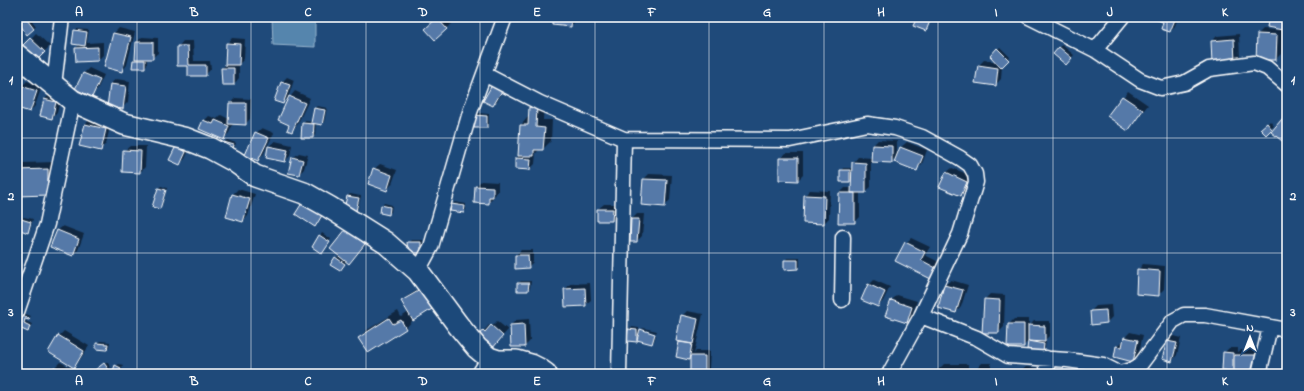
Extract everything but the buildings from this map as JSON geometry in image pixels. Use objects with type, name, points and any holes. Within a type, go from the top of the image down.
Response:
[{"type":"street","points":[[54,85],[62,17]]},
{"type":"street","points":[[418,271],[432,247],[470,112],[505,17]]},
{"type":"street","points":[[1029,17],[1095,50],[1140,80],[1161,88],[1184,83],[1209,69],[1254,63],[1267,68],[1287,86]]},
{"type":"street","points":[[1095,50],[1122,17]]},
{"type":"street","points":[[17,55],[73,101],[124,124],[187,139],[210,148],[234,161],[255,176],[304,193],[386,243],[418,271],[458,326],[477,348],[484,366],[498,361],[518,362],[531,365],[546,374]]},
{"type":"street","points":[[484,74],[540,103],[624,139],[790,140],[867,124],[895,128],[922,137],[970,165],[975,174],[976,182],[960,234],[922,316],[889,374]]},
{"type":"street","points":[[17,312],[48,224],[73,101]]},
{"type":"street","points":[[619,374],[624,139]]},
{"type":"street","points":[[842,300],[843,237]]},
{"type":"street","points":[[922,316],[977,338],[1008,356],[1046,358],[1103,365],[1119,373],[1132,370],[1140,365],[1173,321],[1184,315],[1204,315],[1287,330]]},
{"type":"street","points":[[1259,374],[1270,327]]},
{"type":"street","points":[[1046,358],[1048,374]]},
{"type":"water","points":[[272,17],[315,17],[315,47],[273,45]]}]
